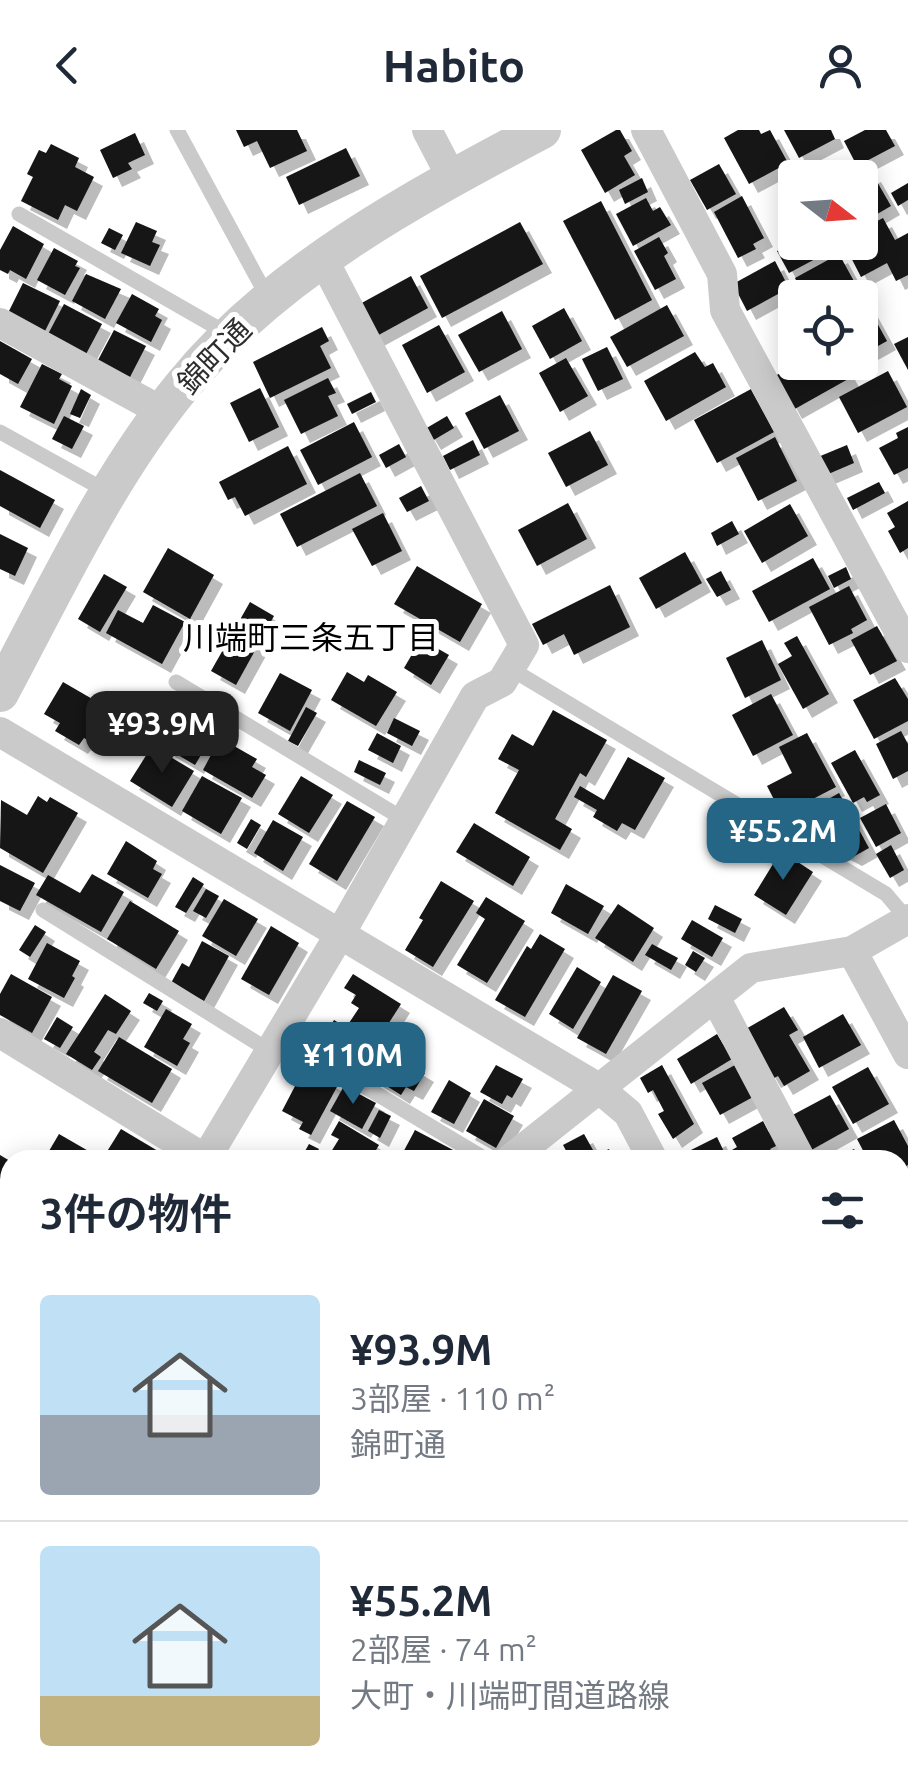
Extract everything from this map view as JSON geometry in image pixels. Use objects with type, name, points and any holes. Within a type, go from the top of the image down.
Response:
[{"type":"street","points":[[426,130],[452,178]]},
{"type":"street","name":"錦町通","points":[[0,693],[108,492],[183,384],[229,335],[322,259],[452,178],[542,130]]},
{"type":"street","points":[[646,130],[722,274],[725,310],[908,648]]},
{"type":"street","points":[[212,1150],[475,696],[502,682],[524,644],[322,259]]},
{"type":"street","points":[[0,322],[163,412]]},
{"type":"street","points":[[0,732],[597,1088],[628,1113],[647,1150]]},
{"type":"street","points":[[521,1150],[751,968],[852,951],[908,919]]},
{"type":"street","points":[[852,951],[908,1054]]},
{"type":"street","points":[[715,996],[796,1150]]},
{"type":"street","points":[[0,1033],[190,1150]]},
{"type":"lane","points":[[178,130],[270,301]]},
{"type":"lane","points":[[19,214],[229,335]]},
{"type":"lane","points":[[0,432],[108,492]]},
{"type":"lane","points":[[511,669],[886,894],[908,919]]},
{"type":"lane","points":[[176,682],[405,820]]},
{"type":"lane","points":[[43,910],[270,1052]]},
{"type":"lane","points":[[322,1061],[470,1150]]},
{"type":"building","points":[[236,130],[297,130],[307,151],[270,168],[257,141],[244,147]]},
{"type":"building","points":[[620,130],[632,151],[624,156],[635,175],[605,193],[581,150]]},
{"type":"building","points":[[738,130],[759,130],[761,134],[770,130],[786,160],[778,160],[778,168],[749,184],[724,138]]},
{"type":"building","points":[[784,130],[831,130],[835,139],[799,158]]},
{"type":"building","points":[[865,130],[886,130],[895,146],[868,160],[854,160],[844,141]]},
{"type":"building","points":[[135,133],[145,155],[128,163],[132,169],[113,178],[100,150]]},
{"type":"building","points":[[51,144],[79,158],[75,167],[94,177],[77,211],[65,205],[58,220],[21,201],[33,177],[27,174],[39,150],[46,153]]},
{"type":"building","points":[[346,148],[360,176],[299,205],[286,177]]},
{"type":"building","points":[[719,164],[736,194],[707,210],[690,180]]},
{"type":"building","points":[[642,178],[648,192],[625,204],[619,190]]},
{"type":"building","points":[[878,183],[891,206],[878,214]]},
{"type":"building","points":[[908,183],[908,200],[898,206],[891,193]]},
{"type":"building","points":[[742,196],[764,238],[753,244],[756,249],[738,258],[714,212]]},
{"type":"building","points":[[646,198],[653,211],[660,207],[671,225],[633,246],[616,214]]},
{"type":"building","points":[[601,201],[652,300],[615,320],[563,221]]},
{"type":"building","points":[[883,218],[895,240],[908,233],[908,275],[896,281],[887,263],[861,277],[852,260],[878,260],[878,221]]},
{"type":"building","points":[[136,222],[157,231],[152,242],[160,245],[150,266],[121,253]]},
{"type":"building","points":[[520,222],[543,264],[442,318],[420,276]]},
{"type":"building","points":[[13,226],[44,244],[26,279],[10,270],[8,274],[0,270],[0,250]]},
{"type":"building","points":[[109,228],[123,235],[115,250],[101,243]]},
{"type":"building","points":[[659,237],[676,279],[655,290],[634,251]]},
{"type":"building","points":[[54,248],[78,261],[75,266],[80,268],[65,295],[37,280]]},
{"type":"building","points":[[782,260],[813,260],[789,273]]},
{"type":"building","points":[[828,260],[842,260],[853,280],[796,280]]},
{"type":"building","points":[[775,261],[785,280],[778,280],[778,294],[747,311],[733,284]]},
{"type":"building","points":[[86,274],[121,289],[105,319],[72,301]]},
{"type":"building","points":[[411,276],[428,308],[375,337],[358,305]]},
{"type":"building","points":[[23,283],[60,301],[44,333],[7,315]]},
{"type":"building","points":[[132,294],[159,309],[155,316],[162,320],[151,342],[116,323]]},
{"type":"building","points":[[64,304],[102,324],[85,356],[47,336]]},
{"type":"building","points":[[667,305],[684,336],[627,367],[610,337]]},
{"type":"building","points":[[564,308],[582,341],[550,359],[532,326]]},
{"type":"building","points":[[502,311],[522,349],[479,372],[458,335]]},
{"type":"building","points":[[439,325],[465,372],[427,393],[402,345]]},
{"type":"building","points":[[878,325],[887,341],[878,346]]},
{"type":"building","points":[[322,327],[329,341],[320,346],[331,368],[270,398],[253,362]]},
{"type":"building","points":[[114,330],[146,346],[129,379],[97,362]]},
{"type":"building","points":[[908,337],[908,370],[894,344]]},
{"type":"building","points":[[0,341],[32,359],[18,384],[0,374]]},
{"type":"building","points":[[607,347],[623,379],[598,391],[582,359]]},
{"type":"building","points":[[695,352],[705,367],[713,363],[726,387],[666,421],[644,381]]},
{"type":"building","points":[[566,358],[588,396],[560,412],[539,373]]},
{"type":"building","points":[[42,364],[62,374],[59,379],[72,386],[54,424],[20,407]]},
{"type":"building","points":[[888,371],[907,407],[858,433],[839,397],[878,380]]},
{"type":"building","points":[[778,374],[778,380],[846,380],[793,410],[775,376]]},
{"type":"building","points":[[328,378],[336,393],[328,396],[338,416],[301,434],[284,400]]},
{"type":"building","points":[[260,388],[279,427],[249,442],[230,403]]},
{"type":"building","points":[[81,389],[91,395],[80,418],[70,414]]},
{"type":"building","points":[[751,389],[774,432],[717,463],[694,420]]},
{"type":"building","points":[[371,392],[376,402],[352,414],[347,404]]},
{"type":"building","points":[[500,395],[519,431],[484,449],[465,413]]},
{"type":"building","points":[[64,416],[84,426],[72,449],[52,439]]},
{"type":"building","points":[[447,416],[454,428],[432,441],[425,429]]},
{"type":"building","points":[[354,422],[372,457],[318,485],[300,450]]},
{"type":"building","points":[[908,427],[908,468],[894,475],[879,448],[898,438],[896,433]]},
{"type":"building","points":[[590,431],[608,465],[566,487],[548,453]]},
{"type":"building","points":[[775,437],[797,481],[758,501],[736,458]]},
{"type":"building","points":[[473,440],[480,455],[450,470],[443,456]]},
{"type":"building","points":[[399,444],[406,457],[386,468],[379,455]]},
{"type":"building","points":[[847,445],[854,463],[826,475],[818,457]]},
{"type":"building","points":[[288,446],[307,484],[245,516],[235,497],[228,500],[219,482]]},
{"type":"building","points":[[0,470],[55,500],[40,528],[0,506]]},
{"type":"building","points":[[360,473],[377,506],[297,547],[280,514]]},
{"type":"building","points":[[879,482],[885,493],[853,510],[847,498]]},
{"type":"building","points":[[421,486],[429,501],[407,512],[399,498]]},
{"type":"building","points":[[908,501],[908,548],[900,553],[888,531],[895,527],[887,513]]},
{"type":"building","points":[[568,503],[587,539],[537,566],[518,530]]},
{"type":"building","points":[[790,504],[808,536],[762,563],[744,531]]},
{"type":"building","points":[[383,513],[402,551],[372,566],[352,529]]},
{"type":"building","points":[[732,521],[739,534],[717,546],[711,533]]},
{"type":"building","points":[[0,534],[28,548],[15,576],[0,569]]},
{"type":"building","points":[[168,548],[214,575],[190,619],[143,592]]},
{"type":"building","points":[[685,552],[702,583],[656,609],[639,578]]},
{"type":"building","points":[[813,558],[830,589],[769,622],[752,591]]},
{"type":"building","points":[[417,566],[482,604],[460,642],[394,604]]},
{"type":"building","points":[[846,567],[851,579],[834,588],[828,576]]},
{"type":"building","points":[[721,571],[731,590],[717,597],[706,579]]},
{"type":"building","points":[[104,574],[127,587],[100,632],[78,619]]},
{"type":"building","points":[[610,585],[630,627],[574,655],[564,634],[543,645],[532,624]]},
{"type":"building","points":[[849,586],[867,620],[851,629],[853,633],[829,645],[809,607]]},
{"type":"building","points":[[250,602],[274,616],[236,685],[211,671]]},
{"type":"building","points":[[153,605],[185,622],[162,664],[106,633],[118,610],[143,623]]},
{"type":"building","points":[[877,626],[897,661],[870,675],[851,640]]},
{"type":"building","points":[[797,636],[829,694],[803,709],[778,664],[792,656],[784,643]]},
{"type":"building","points":[[421,639],[449,655],[431,685],[404,668]]},
{"type":"building","points":[[762,640],[781,680],[745,698],[726,658]]},
{"type":"building","points":[[347,672],[364,682],[368,675],[397,692],[376,726],[331,700]]},
{"type":"building","points":[[280,673],[312,690],[290,731],[258,713]]},
{"type":"building","points":[[895,678],[908,699],[908,721],[874,739],[853,700]]},
{"type":"building","points":[[63,682],[113,711],[94,743],[84,738],[79,745],[55,731],[60,723],[44,714]]},
{"type":"building","points":[[771,694],[793,735],[753,756],[732,715]]},
{"type":"building","points":[[191,706],[220,723],[195,765],[166,748]]},
{"type":"building","points":[[306,707],[317,713],[298,746],[288,741]]},
{"type":"building","points":[[553,710],[607,740],[586,777],[580,773],[555,819],[572,829],[560,850],[495,813],[519,770],[498,759],[512,734],[533,746]]},
{"type":"building","points":[[394,718],[420,731],[412,746],[387,733]]},
{"type":"building","points":[[901,731],[908,744],[908,771],[893,779],[876,744]]},
{"type":"building","points":[[377,733],[401,746],[393,763],[368,750]]},
{"type":"building","points":[[807,733],[836,787],[782,815],[767,786],[792,773],[779,747]]},
{"type":"building","points":[[220,738],[257,759],[252,767],[266,775],[252,798],[203,770]]},
{"type":"building","points":[[152,746],[194,771],[172,807],[130,781]]},
{"type":"building","points":[[855,750],[880,795],[867,802],[864,797],[853,803],[831,763]]},
{"type":"building","points":[[628,757],[665,778],[635,830],[622,823],[617,831],[593,817],[597,810],[574,797],[580,786],[604,800]]},
{"type":"building","points":[[359,760],[386,773],[380,785],[354,772]]},
{"type":"building","points":[[202,776],[242,798],[221,834],[182,811]]},
{"type":"building","points":[[301,776],[333,795],[309,833],[278,814]]},
{"type":"building","points":[[839,793],[869,848],[853,857],[832,846],[811,809]]},
{"type":"building","points":[[38,796],[47,802],[50,797],[78,813],[43,873],[0,848],[1,800],[27,815]]},
{"type":"building","points":[[347,801],[375,817],[337,881],[309,864]]},
{"type":"building","points":[[886,804],[901,833],[876,847],[860,818]]},
{"type":"building","points":[[251,819],[261,825],[247,849],[237,843]]},
{"type":"building","points":[[273,820],[303,837],[283,871],[254,853]]},
{"type":"building","points":[[474,823],[530,857],[513,886],[456,852]]},
{"type":"building","points":[[126,841],[157,861],[153,869],[162,874],[148,898],[107,874]]},
{"type":"building","points":[[891,845],[904,870],[890,878],[876,854]]},
{"type":"building","points":[[781,851],[813,872],[786,915],[754,895]]},
{"type":"building","points":[[0,865],[35,883],[20,911],[0,901]]},
{"type":"building","points":[[92,874],[124,892],[101,932],[36,895],[48,875],[80,893]]},
{"type":"building","points":[[193,877],[204,884],[186,913],[175,907]]},
{"type":"building","points":[[441,881],[474,901],[433,967],[405,950]]},
{"type":"building","points":[[566,884],[604,906],[588,934],[551,913]]},
{"type":"building","points":[[206,889],[219,896],[206,918],[193,911]]},
{"type":"building","points":[[486,897],[525,921],[487,983],[457,965],[485,919],[476,913]]},
{"type":"building","points":[[224,899],[258,919],[236,956],[202,936]]},
{"type":"building","points":[[130,901],[179,931],[156,969],[107,939]]},
{"type":"building","points":[[618,904],[654,928],[633,962],[595,938]]},
{"type":"building","points":[[715,905],[742,919],[735,933],[708,919]]},
{"type":"building","points":[[692,920],[723,938],[712,957],[681,939]]},
{"type":"building","points":[[35,925],[46,932],[30,957],[19,950]]},
{"type":"building","points":[[271,926],[299,943],[269,995],[241,979]]},
{"type":"building","points":[[540,934],[565,949],[525,1017],[495,1000],[527,946],[531,949]]},
{"type":"building","points":[[202,941],[229,956],[204,1001],[171,983],[182,963],[189,967]]},
{"type":"building","points":[[47,943],[80,961],[64,998],[28,979]]},
{"type":"building","points":[[652,944],[678,958],[671,970],[645,955]]},
{"type":"building","points":[[693,951],[705,958],[696,972],[685,965]]},
{"type":"building","points":[[577,967],[601,982],[573,1029],[549,1014]]},
{"type":"building","points":[[11,974],[52,997],[32,1033],[0,1015],[0,994]]},
{"type":"building","points":[[353,974],[401,1004],[378,1040],[349,1023],[359,1008],[351,1003],[356,995],[344,988]]},
{"type":"building","points":[[613,975],[642,991],[606,1054],[577,1038]]},
{"type":"building","points":[[149,993],[163,1001],[157,1011],[143,1003]]},
{"type":"building","points":[[105,994],[131,1011],[116,1034],[108,1030],[94,1052],[101,1057],[92,1070],[66,1054]]},
{"type":"building","points":[[784,1007],[798,1030],[789,1035],[810,1071],[784,1086],[778,1076],[772,1079],[744,1030]]},
{"type":"building","points":[[166,1009],[192,1024],[183,1039],[190,1043],[177,1066],[144,1047]]},
{"type":"building","points":[[843,1014],[861,1045],[819,1068],[803,1037]]},
{"type":"building","points":[[57,1017],[73,1027],[60,1048],[44,1039]]},
{"type":"building","points":[[334,1020],[380,1048],[365,1073],[326,1049],[333,1036],[327,1032]]},
{"type":"building","points":[[717,1034],[732,1059],[691,1084],[677,1059]]},
{"type":"building","points":[[119,1037],[172,1069],[152,1103],[98,1071]]},
{"type":"building","points":[[390,1052],[425,1073],[414,1091],[406,1087],[401,1095],[374,1078]]},
{"type":"building","points":[[496,1065],[523,1079],[512,1098],[507,1095],[502,1104],[480,1092]]},
{"type":"building","points":[[662,1065],[694,1124],[673,1139],[658,1114],[664,1111],[653,1090],[648,1093],[640,1078]]},
{"type":"building","points":[[735,1065],[753,1097],[720,1115],[702,1083]]},
{"type":"building","points":[[305,1067],[338,1085],[311,1135],[299,1129],[303,1122],[282,1111]]},
{"type":"building","points":[[868,1067],[889,1104],[853,1124],[832,1087]]},
{"type":"building","points":[[449,1080],[471,1093],[454,1124],[431,1112]]},
{"type":"building","points":[[344,1086],[376,1103],[362,1129],[330,1111]]},
{"type":"building","points":[[830,1095],[849,1129],[804,1150],[787,1118]]},
{"type":"building","points":[[484,1099],[514,1116],[496,1148],[466,1131]]},
{"type":"building","points":[[379,1110],[391,1116],[380,1138],[368,1131]]},
{"type":"building","points":[[894,1120],[908,1150],[863,1150],[857,1139]]},
{"type":"building","points":[[339,1121],[379,1145],[376,1150],[332,1150],[339,1139],[331,1135]]},
{"type":"building","points":[[763,1121],[776,1146],[771,1150],[732,1150],[737,1147],[732,1138]]},
{"type":"building","points":[[121,1129],[156,1150],[108,1150]]},
{"type":"building","points":[[415,1130],[453,1150],[404,1150]]},
{"type":"building","points":[[59,1134],[87,1150],[50,1150]]},
{"type":"building","points":[[584,1134],[593,1150],[566,1150],[563,1145]]},
{"type":"building","points":[[717,1137],[723,1150],[691,1150]]},
{"type":"district","name":"川端町三条五丁目","points":[[311,637]]}]
